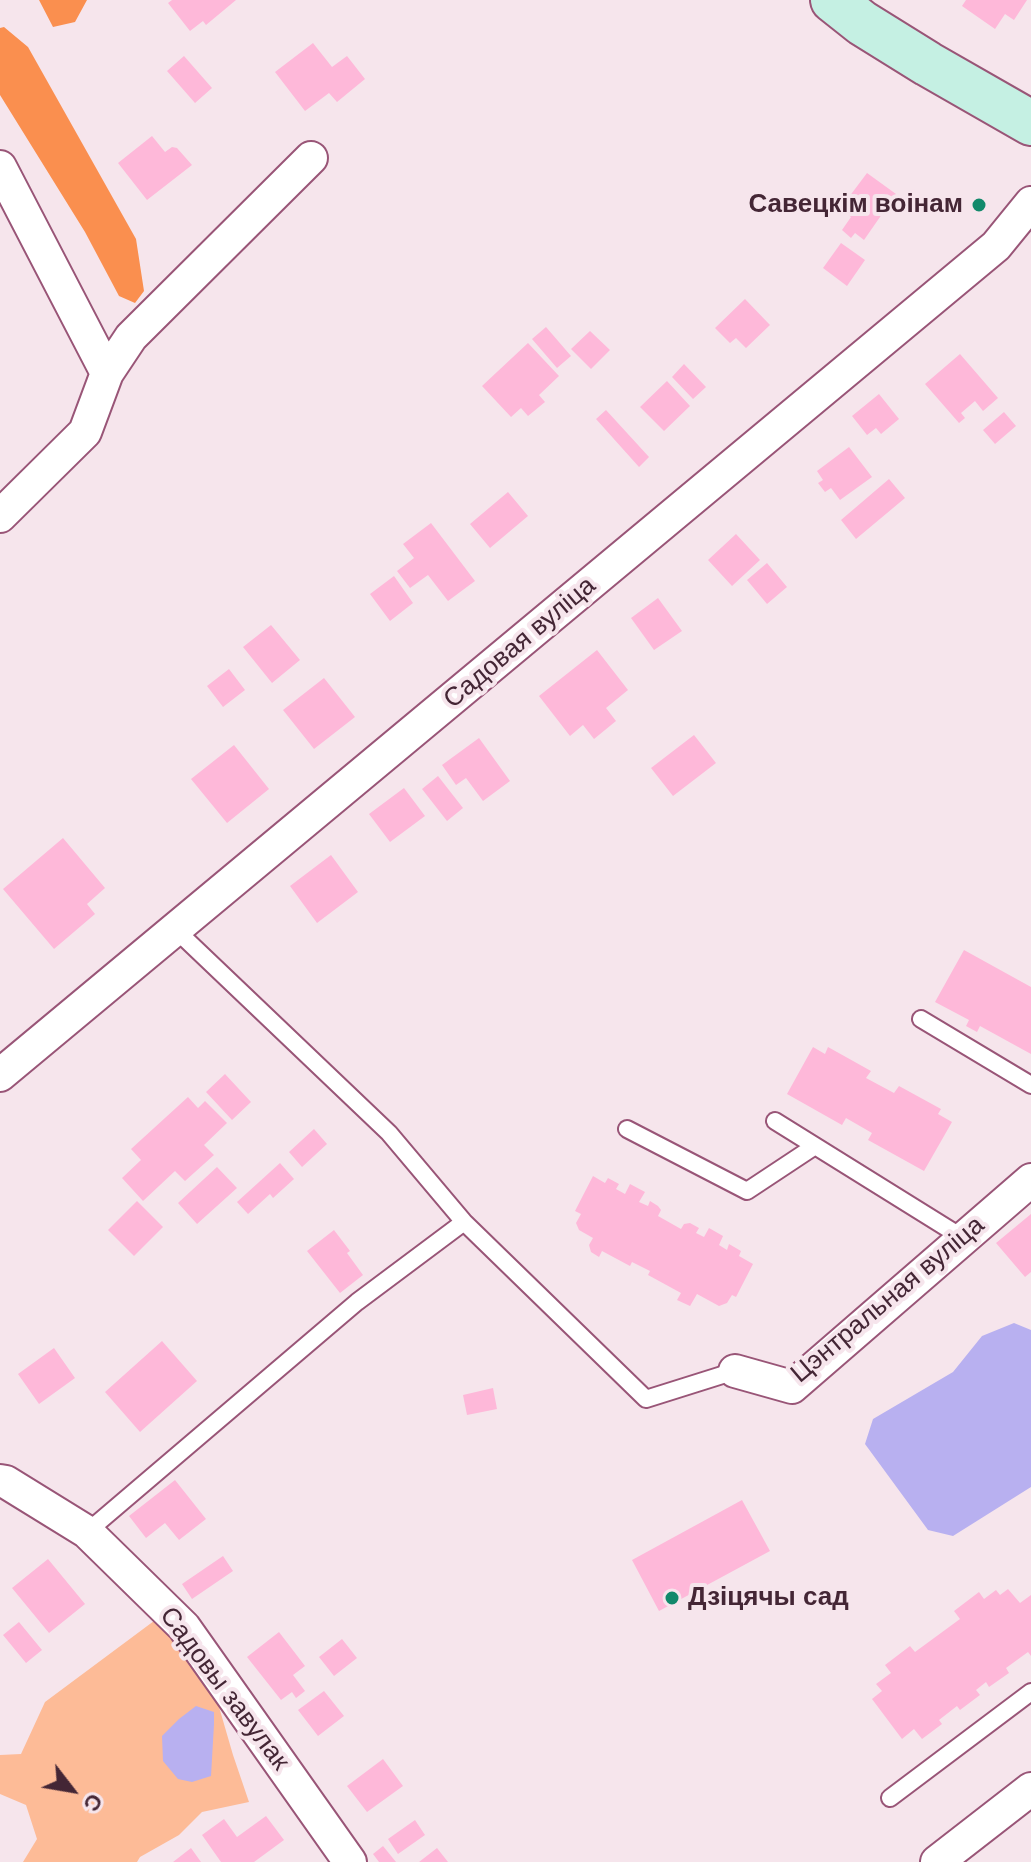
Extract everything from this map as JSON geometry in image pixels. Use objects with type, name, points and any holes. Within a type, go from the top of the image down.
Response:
[{"type":"street","points":[[833,0],[862,23],[928,64],[1031,123]]},
{"type":"street","points":[[0,516],[85,432],[107,373],[131,337],[311,158]]},
{"type":"street","points":[[0,167],[107,373]]},
{"type":"street","name":"Садовая вуліца","points":[[0,1075],[984,257],[1031,203]]},
{"type":"street","name":"Цэнтральная вуліца","points":[[735,1371],[792,1387],[1031,1180]]},
{"type":"street","name":"Садовы завулак","points":[[0,1481],[87,1532],[184,1627],[350,1862]]},
{"type":"street","points":[[937,1862],[1031,1789]]},
{"type":"lane","points":[[176,930],[389,1133],[464,1222],[646,1399],[735,1371]]},
{"type":"lane","points":[[921,1019],[1031,1085]]},
{"type":"lane","points":[[775,1121],[963,1238]]},
{"type":"lane","points":[[627,1129],[747,1191],[815,1146]]},
{"type":"lane","points":[[87,1532],[357,1302],[464,1222]]},
{"type":"lane","points":[[890,1798],[1031,1692]]},
{"type":"shaded area","points":[[39,0],[87,0],[75,22],[53,27]]},
{"type":"shaded area","points":[[4,27],[28,47],[136,239],[144,291],[135,303],[119,296],[85,232],[0,95],[0,28]]},
{"type":"shaded area","points":[[1014,1323],[1031,1330],[1031,1487],[953,1536],[928,1530],[865,1444],[873,1419],[953,1372],[982,1336]]},
{"type":"shaded area","points":[[162,1615],[208,1669],[249,1802],[202,1812],[179,1835],[140,1857],[137,1862],[23,1862],[37,1839],[26,1805],[0,1794],[0,1755],[21,1754],[45,1702]]},
{"type":"shaded area","points":[[196,1706],[214,1712],[214,1724],[211,1776],[192,1782],[178,1779],[163,1761],[162,1736]]},
{"type":"building","points":[[172,0],[236,0],[206,25],[203,21],[190,31],[168,3]]},
{"type":"building","points":[[966,0],[1027,0],[1014,20],[1005,14],[995,29],[962,6]]},
{"type":"building","points":[[313,43],[332,67],[347,56],[365,79],[337,102],[329,93],[305,111],[275,72]]},
{"type":"building","points":[[184,56],[212,88],[195,103],[167,71]]},
{"type":"building","points":[[152,136],[165,152],[172,147],[177,148],[192,165],[147,200],[118,163]]},
{"type":"building","points":[[867,173],[896,194],[864,240],[855,233],[851,238],[842,230],[851,217],[840,209]]},
{"type":"building","points":[[841,243],[865,260],[847,286],[823,268]]},
{"type":"building","points":[[745,299],[770,325],[746,348],[736,338],[730,343],[715,328]]},
{"type":"building","points":[[546,327],[571,356],[557,368],[532,339]]},
{"type":"building","points":[[590,331],[610,350],[591,369],[571,349]]},
{"type":"building","points":[[528,343],[559,376],[539,395],[545,402],[528,416],[521,408],[511,417],[482,386]]},
{"type":"building","points":[[960,354],[998,398],[983,411],[975,401],[961,413],[965,418],[959,423],[925,384]]},
{"type":"building","points":[[684,364],[706,387],[693,399],[672,377]]},
{"type":"building","points":[[667,381],[690,406],[664,431],[640,407]]},
{"type":"building","points":[[879,394],[899,419],[881,434],[876,428],[867,435],[852,416]]},
{"type":"building","points":[[606,410],[649,457],[639,467],[596,419]]},
{"type":"building","points":[[1004,412],[1016,426],[995,444],[983,430]]},
{"type":"building","points":[[849,447],[872,477],[840,500],[831,488],[825,492],[818,483],[823,480],[817,471]]},
{"type":"building","points":[[889,479],[905,498],[856,539],[841,520]]},
{"type":"building","points":[[508,492],[528,516],[490,548],[470,524]]},
{"type":"building","points":[[431,523],[475,581],[448,601],[428,575],[410,588],[397,571],[414,558],[403,544]]},
{"type":"building","points":[[736,534],[760,560],[732,586],[708,560]]},
{"type":"building","points":[[767,563],[787,587],[767,604],[747,580]]},
{"type":"building","points":[[394,576],[413,603],[390,621],[370,594]]},
{"type":"building","points":[[658,598],[682,631],[654,650],[631,618]]},
{"type":"building","points":[[271,625],[300,660],[272,683],[243,647]]},
{"type":"building","points":[[597,650],[628,690],[606,708],[616,721],[594,739],[583,725],[570,736],[539,696]]},
{"type":"building","points":[[229,669],[245,690],[223,707],[207,686]]},
{"type":"building","points":[[324,678],[355,717],[314,749],[283,710]]},
{"type":"building","points":[[694,735],[716,763],[673,796],[651,768]]},
{"type":"building","points":[[479,738],[510,781],[483,801],[466,778],[456,785],[442,765]]},
{"type":"building","points":[[234,745],[269,789],[227,823],[191,779]]},
{"type":"building","points":[[438,776],[463,808],[447,821],[422,789]]},
{"type":"building","points":[[404,788],[425,816],[390,842],[369,814]]},
{"type":"building","points":[[63,838],[105,888],[87,904],[95,914],[54,949],[3,889]]},
{"type":"building","points":[[331,855],[358,892],[317,923],[290,886]]},
{"type":"building","points":[[964,950],[1031,987],[1031,1054],[980,1026],[977,1032],[966,1026],[969,1020],[935,1002]]},
{"type":"building","points":[[813,1047],[825,1054],[828,1047],[871,1071],[866,1078],[894,1093],[899,1086],[941,1109],[938,1114],[952,1122],[924,1171],[868,1140],[872,1133],[846,1118],[842,1125],[787,1094]]},
{"type":"building","points":[[225,1074],[251,1102],[232,1120],[206,1092]]},
{"type":"building","points":[[188,1097],[198,1108],[205,1101],[227,1123],[204,1145],[214,1155],[185,1181],[175,1171],[143,1201],[122,1178],[141,1160],[131,1149]]},
{"type":"building","points":[[314,1129],[327,1144],[302,1167],[289,1152]]},
{"type":"building","points":[[280,1163],[294,1179],[273,1198],[270,1194],[248,1214],[237,1202]]},
{"type":"building","points":[[217,1167],[237,1188],[197,1224],[178,1203]]},
{"type":"building","points":[[593,1176],[605,1183],[608,1178],[619,1184],[616,1189],[625,1194],[630,1184],[645,1192],[639,1202],[648,1206],[650,1201],[658,1206],[661,1210],[658,1216],[681,1229],[684,1224],[690,1223],[699,1228],[696,1233],[704,1237],[709,1228],[723,1236],[719,1245],[727,1250],[729,1244],[741,1251],[739,1256],[753,1264],[736,1297],[732,1295],[727,1303],[719,1306],[697,1294],[690,1306],[677,1300],[681,1293],[648,1275],[650,1271],[632,1262],[630,1266],[602,1251],[599,1257],[591,1252],[589,1245],[593,1238],[579,1230],[576,1223],[581,1214],[575,1211]]},
{"type":"building","points":[[137,1201],[163,1227],[134,1256],[108,1230]]},
{"type":"building","points":[[1031,1214],[1031,1272],[1025,1277],[996,1243]]},
{"type":"building","points":[[334,1230],[363,1275],[340,1293],[307,1251]]},
{"type":"building","points":[[162,1341],[197,1381],[140,1432],[105,1392]]},
{"type":"building","points":[[54,1348],[75,1378],[39,1404],[18,1374]]},
{"type":"building","points":[[493,1388],[497,1409],[467,1415],[463,1395]]},
{"type":"building","points":[[175,1480],[206,1519],[179,1540],[165,1523],[146,1538],[129,1516]]},
{"type":"building","points":[[742,1500],[770,1551],[659,1611],[632,1560]]},
{"type":"building","points":[[223,1556],[233,1571],[192,1599],[182,1584]]},
{"type":"building","points":[[48,1559],[85,1604],[49,1633],[12,1588]]},
{"type":"building","points":[[1008,1589],[1020,1603],[1031,1595],[1031,1656],[1028,1652],[1006,1668],[1009,1673],[989,1687],[986,1682],[976,1690],[980,1695],[960,1710],[957,1706],[939,1720],[942,1724],[922,1739],[914,1729],[902,1739],[872,1699],[882,1691],[876,1684],[891,1673],[885,1665],[910,1646],[915,1652],[960,1619],[954,1611],[979,1592],[984,1599],[996,1590],[1000,1595]]},
{"type":"building","points":[[19,1622],[42,1650],[26,1663],[3,1635]]},
{"type":"building","points":[[279,1632],[305,1666],[293,1675],[305,1691],[296,1698],[292,1692],[281,1700],[247,1657]]},
{"type":"building","points":[[342,1639],[357,1658],[334,1676],[319,1657]]},
{"type":"building","points":[[324,1691],[344,1716],[318,1736],[298,1710]]},
{"type":"building","points":[[383,1759],[403,1786],[367,1812],[347,1786]]},
{"type":"building","points":[[266,1816],[284,1840],[254,1862],[221,1862],[202,1835],[224,1819],[237,1837]]},
{"type":"building","points":[[415,1820],[425,1835],[398,1854],[388,1839]]},
{"type":"building","points":[[383,1846],[396,1862],[379,1862],[373,1854]]},
{"type":"building","points":[[191,1848],[201,1862],[173,1862]]},
{"type":"building","points":[[437,1848],[448,1862],[419,1862]]},
{"type":"place","name":"Савецкім воінам","points":[[979,205]]},
{"type":"place","name":"Дзіцячы сад","points":[[672,1598]]}]
